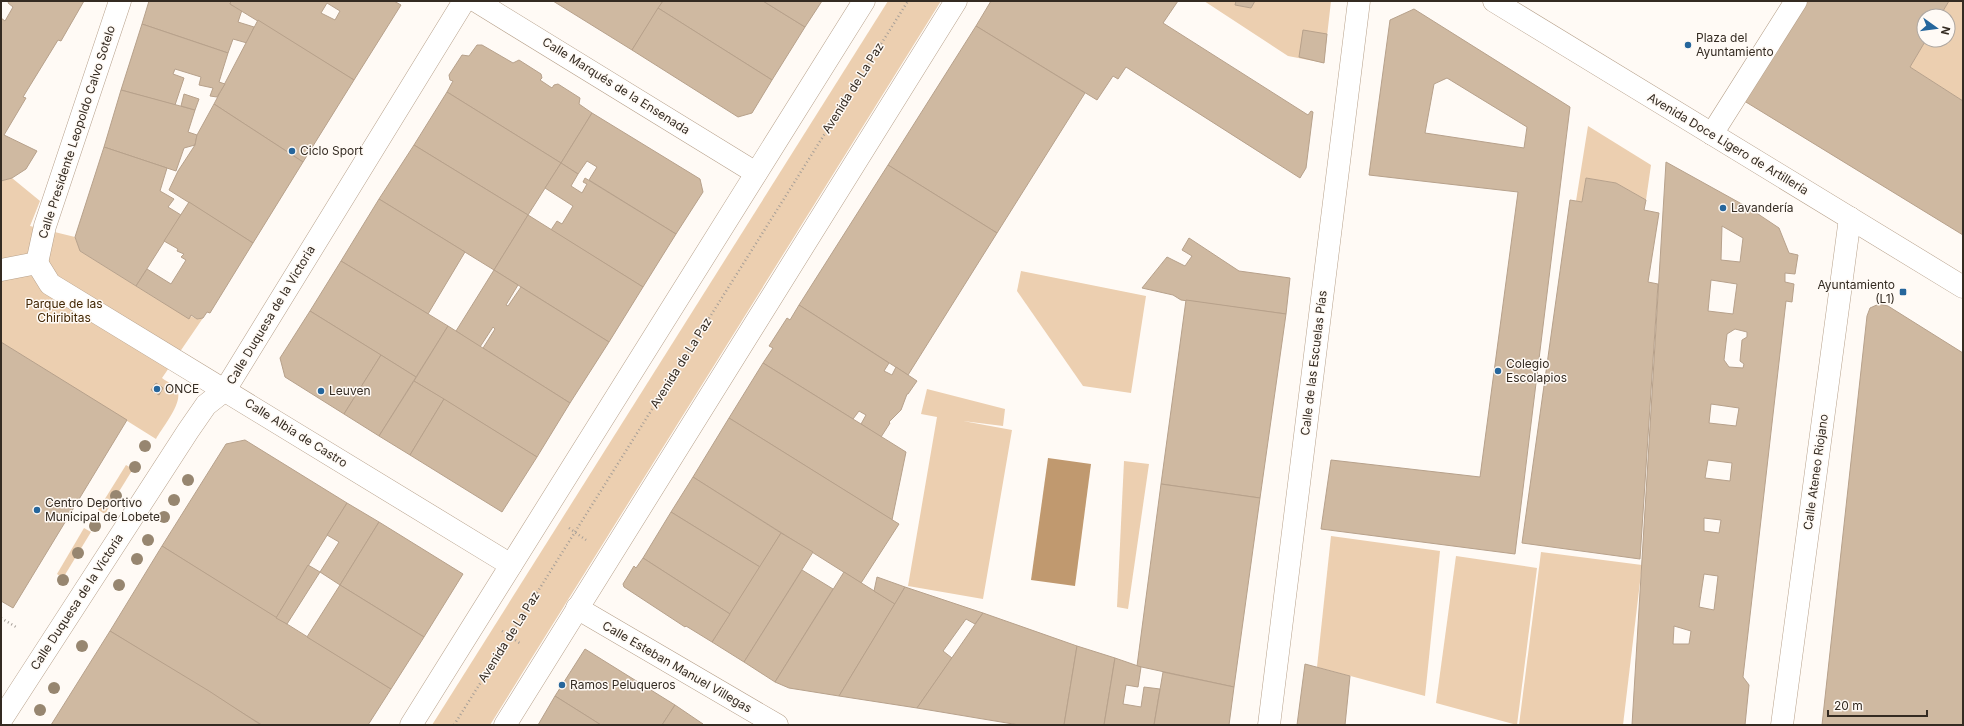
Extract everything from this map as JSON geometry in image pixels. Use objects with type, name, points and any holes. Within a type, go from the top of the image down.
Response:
[{"type":"street","name":"Calle Presidente Leopoldo Calvo Sotelo","points":[[37,263],[45,226],[120,1]]},
{"type":"street","name":"Calle Duquesa de la Victoria","points":[[1,720],[188,431],[206,405],[225,390],[464,1]]},
{"type":"street","name":"Calle Marqués de la Ensenada","points":[[476,1],[756,173]]},
{"type":"street","points":[[411,725],[864,1]]},
{"type":"street","points":[[505,725],[956,1]]},
{"type":"street","name":"Calle de las Escuelas Pías","points":[[1269,725],[1359,1]]},
{"type":"street","name":"Avenida Doce Ligero de Artillería","points":[[1494,1],[1963,288]]},
{"type":"street","points":[[1712,134],[1796,1]]},
{"type":"street","name":"Calle Ateneo Riojano","points":[[1782,725],[1850,218]]},
{"type":"street","points":[[1,270],[37,263]]},
{"type":"street","name":"Calle Albia de Castro","points":[[37,263],[50,284],[511,565]]},
{"type":"street","name":"Calle Esteban Manuel Villegas","points":[[577,608],[776,725]]},
{"type":"path","name":"Avenida de La Paz","points":[[454,725],[908,1]]},
{"type":"path","points":[[544,512],[610,556]]},
{"type":"path","points":[[479,616],[546,659]]},
{"type":"path","points":[[1,618],[16,627]]},
{"type":"green space","points":[[888,1],[941,1],[490,725],[432,725]]},
{"type":"green space","points":[[1204,1],[1236,1],[1235,5],[1251,8],[1255,1],[1331,1],[1324,63],[1288,56]]},
{"type":"green space","points":[[1949,1],[1963,1],[1963,101],[1910,67],[1921,48],[1956,48],[1956,8],[1945,8]]},
{"type":"green space","points":[[1588,126],[1651,165],[1646,200],[1616,183],[1586,178],[1582,202],[1576,201]]},
{"type":"green space","name":"Parque de las Chiribitas","points":[[12,178],[40,201],[30,226],[75,237],[80,251],[160,301],[197,319],[203,318],[162,378],[174,386],[177,390],[178,401],[156,439],[1,342],[1,181]]},
{"type":"green space","points":[[1021,271],[1146,296],[1131,393],[1083,386],[1017,291]]},
{"type":"green space","points":[[927,389],[1005,409],[1003,426],[963,421],[1012,430],[983,599],[908,586],[937,417],[921,414]]},
{"type":"green space","points":[[1124,461],[1149,464],[1128,609],[1117,607]]},
{"type":"green space","points":[[126,465],[133,469],[105,514],[98,510]]},
{"type":"green space","points":[[84,528],[91,532],[63,578],[57,574]]},
{"type":"green space","points":[[1331,536],[1440,551],[1425,696],[1317,667]]},
{"type":"green space","points":[[1541,552],[1642,565],[1623,725],[1519,725]]},
{"type":"green space","points":[[1456,556],[1537,568],[1517,725],[1436,703]]},
{"type":"shaded area","points":[[1048,458],[1091,464],[1075,586],[1031,580]]},
{"type":"building","points":[[9,1],[84,1],[61,41],[58,40],[23,97],[26,98],[4,135],[37,151],[26,169],[12,178],[1,181],[1,18],[5,21],[13,7],[8,3]]},
{"type":"building","points":[[149,1],[231,1],[230,4],[242,10],[238,22],[254,27],[247,43],[233,39],[228,53],[142,24]]},
{"type":"building","points":[[231,1],[394,1],[401,5],[354,80],[230,4]],"holes":[[[327,3],[340,11],[335,20],[321,13]]]},
{"type":"building","points":[[553,1],[663,1],[632,50]]},
{"type":"building","points":[[663,1],[763,1],[805,27],[772,80],[658,8]]},
{"type":"building","points":[[763,1],[822,1],[805,27]]},
{"type":"building","points":[[991,1],[1178,1],[1163,23],[1308,115],[1311,111],[1313,112],[1306,168],[1300,178],[1126,67],[1118,79],[1113,76],[1097,100],[976,26]]},
{"type":"building","points":[[1236,1],[1255,1],[1251,8],[1235,5]]},
{"type":"building","points":[[1802,1],[1949,1],[1945,8],[1916,8],[1916,48],[1921,48],[1910,67],[1963,101],[1963,235],[1741,99]]},
{"type":"building","points":[[658,8],[772,80],[752,113],[738,117],[632,50]]},
{"type":"building","points":[[1414,9],[1570,107],[1515,554],[1321,529],[1331,460],[1480,477],[1518,192],[1369,175],[1390,20]],"holes":[[[1447,78],[1527,127],[1524,148],[1425,133],[1434,84]]]},
{"type":"building","points":[[258,20],[354,80],[303,162],[214,104]]},
{"type":"building","points":[[142,24],[228,53],[219,82],[225,84],[217,97],[210,96],[213,88],[199,85],[201,77],[175,69],[173,74],[184,78],[175,105],[121,90]]},
{"type":"building","points":[[976,26],[1085,93],[997,233],[888,165]]},
{"type":"building","points":[[1303,30],[1327,34],[1324,63],[1299,57]]},
{"type":"building","points":[[477,45],[482,45],[513,63],[519,60],[541,74],[542,78],[540,80],[552,88],[554,85],[558,84],[580,98],[579,104],[592,113],[561,163],[447,92],[453,81],[450,80],[449,75],[462,55],[469,56]]},
{"type":"building","points":[[121,90],[195,110],[188,132],[197,135],[195,145],[184,148],[176,171],[104,147]]},
{"type":"building","points":[[447,92],[561,163],[528,215],[414,145]]},
{"type":"building","points":[[184,94],[199,99],[195,110],[181,106]]},
{"type":"building","points":[[214,104],[303,162],[253,243],[169,190],[178,171],[195,145],[197,135]]},
{"type":"building","points":[[592,113],[700,179],[703,192],[676,234],[589,180],[597,167],[587,161],[578,174],[561,163]]},
{"type":"building","points":[[414,145],[528,215],[494,270],[379,199]]},
{"type":"building","points":[[104,147],[167,168],[160,191],[174,199],[168,207],[181,215],[136,286],[80,251],[75,237]]},
{"type":"building","points":[[1666,162],[1749,208],[1779,228],[1789,253],[1798,255],[1795,274],[1785,273],[1785,282],[1794,284],[1792,302],[1786,301],[1743,677],[1749,685],[1745,725],[1632,725]],"holes":[[[1722,226],[1743,238],[1740,262],[1721,260]],[[1711,280],[1737,284],[1733,314],[1708,311]],[[1735,329],[1747,332],[1747,337],[1742,340],[1740,361],[1744,364],[1743,368],[1729,367],[1724,360],[1727,334]],[[1711,404],[1739,408],[1736,426],[1709,423]],[[1708,460],[1732,463],[1730,481],[1705,478]],[[1704,518],[1721,520],[1719,533],[1704,531]],[[1704,574],[1718,576],[1714,610],[1699,607]],[[1674,626],[1691,631],[1689,644],[1673,644]]]},
{"type":"building","points":[[561,163],[578,174],[571,186],[582,193],[587,184],[583,182],[585,178],[676,234],[643,287],[551,230],[557,221],[562,224],[573,206],[545,188]]},
{"type":"building","points":[[888,165],[997,233],[908,375],[799,305]]},
{"type":"building","points":[[1586,178],[1616,183],[1646,200],[1644,210],[1659,213],[1648,282],[1658,284],[1640,559],[1522,543],[1570,200],[1582,202]]},
{"type":"building","points":[[379,199],[465,252],[428,314],[341,261]]},
{"type":"building","points":[[189,202],[253,243],[210,313],[207,312],[203,318],[197,319],[191,315],[189,319],[136,286],[147,269],[171,284],[186,260],[181,257],[184,254],[177,251],[178,249],[164,241]]},
{"type":"building","points":[[528,215],[643,287],[609,342],[494,270]]},
{"type":"building","points":[[1189,238],[1239,271],[1290,278],[1286,314],[1181,300],[1173,295],[1142,288],[1167,257],[1185,266],[1192,256],[1182,250]]},
{"type":"building","points":[[341,261],[448,326],[416,377],[310,311]]},
{"type":"building","points":[[494,270],[518,285],[506,305],[508,306],[521,287],[609,342],[570,403],[483,348],[495,329],[493,327],[480,347],[456,331]]},
{"type":"building","points":[[1186,300],[1286,314],[1260,498],[1161,484]]},
{"type":"building","points":[[1879,304],[1888,306],[1963,353],[1963,725],[1822,725],[1867,316],[1870,308]]},
{"type":"building","points":[[799,305],[889,363],[884,371],[892,375],[896,367],[917,381],[907,394],[901,410],[889,422],[890,423],[881,437],[861,424],[866,415],[859,411],[853,419],[763,363],[773,348],[769,346],[787,318],[790,320]]},
{"type":"building","points":[[310,311],[381,355],[344,414],[285,377],[280,358]]},
{"type":"building","points":[[448,326],[570,403],[537,457],[414,381]]},
{"type":"building","name":"Centro Deportivo Municipal de Lobete","points":[[1,342],[127,420],[13,608],[1,601]]},
{"type":"building","points":[[381,355],[416,377],[379,436],[344,414]]},
{"type":"building","points":[[763,363],[906,452],[892,520],[729,418]]},
{"type":"building","points":[[414,381],[444,399],[410,455],[379,436]]},
{"type":"building","name":"ONCE","points":[[156,383],[163,388],[159,395],[151,390]]},
{"type":"building","points":[[444,399],[537,457],[502,512],[410,455]]},
{"type":"building","points":[[729,418],[899,524],[861,583],[693,477]]},
{"type":"building","points":[[245,440],[347,503],[276,618],[162,546],[226,444]]},
{"type":"building","points":[[693,477],[781,533],[760,567],[671,512]]},
{"type":"building","points":[[1161,484],[1260,498],[1234,687],[1137,666]]},
{"type":"building","points":[[347,503],[379,522],[340,585],[320,572],[339,542],[327,535]]},
{"type":"building","points":[[671,512],[760,567],[730,614],[643,558]]},
{"type":"building","points":[[379,522],[463,574],[424,637],[340,585]]},
{"type":"building","points":[[781,533],[813,552],[744,662],[712,642]]},
{"type":"building","points":[[162,546],[391,689],[368,725],[262,725],[110,631]]},
{"type":"building","points":[[643,558],[730,614],[712,642],[686,626],[685,627],[624,587],[623,584],[634,566],[636,568]]},
{"type":"building","points":[[308,565],[320,572],[287,624],[276,618]]},
{"type":"building","points":[[802,570],[833,589],[775,682],[744,662]]},
{"type":"building","points":[[844,572],[895,604],[839,696],[789,688],[775,682]]},
{"type":"building","points":[[877,577],[905,587],[895,604],[874,591]]},
{"type":"building","points":[[340,585],[424,637],[391,689],[307,637]]},
{"type":"building","points":[[905,587],[983,613],[975,624],[966,619],[943,651],[952,658],[917,708],[839,696]]},
{"type":"building","points":[[983,613],[1077,646],[1064,725],[1019,725],[917,708]]},
{"type":"building","points":[[110,631],[209,691],[261,725],[51,725]]},
{"type":"building","points":[[1077,646],[1115,658],[1104,725],[1064,725]]},
{"type":"building","points":[[585,649],[675,705],[662,725],[601,725],[555,696]]},
{"type":"building","points":[[1115,658],[1141,667],[1138,687],[1126,685],[1123,704],[1141,707],[1144,687],[1160,689],[1154,725],[1104,725]]},
{"type":"building","points":[[1305,664],[1350,676],[1345,725],[1297,725]]},
{"type":"building","points":[[1163,672],[1234,687],[1229,725],[1154,725]]},
{"type":"building","points":[[555,696],[590,718],[601,725],[538,725]]},
{"type":"building","points":[[675,705],[703,724],[703,725],[662,725]]},
{"type":"place","name":"Plaza del Ayuntamiento","points":[[1688,45]]},
{"type":"place","name":"Ciclo Sport","points":[[292,151]]},
{"type":"place","name":"Lavandería","points":[[1723,208]]},
{"type":"place","name":"Ayuntamiento (L1)","points":[[1903,292]]},
{"type":"place","name":"Colegio Escolapios","points":[[1498,371]]},
{"type":"place","name":"ONCE","points":[[157,389]]},
{"type":"place","name":"Leuven","points":[[321,391]]},
{"type":"place","name":"Centro Deportivo Municipal de Lobete","points":[[37,510]]},
{"type":"place","name":"Ramos Peluqueros","points":[[562,685]]}]
